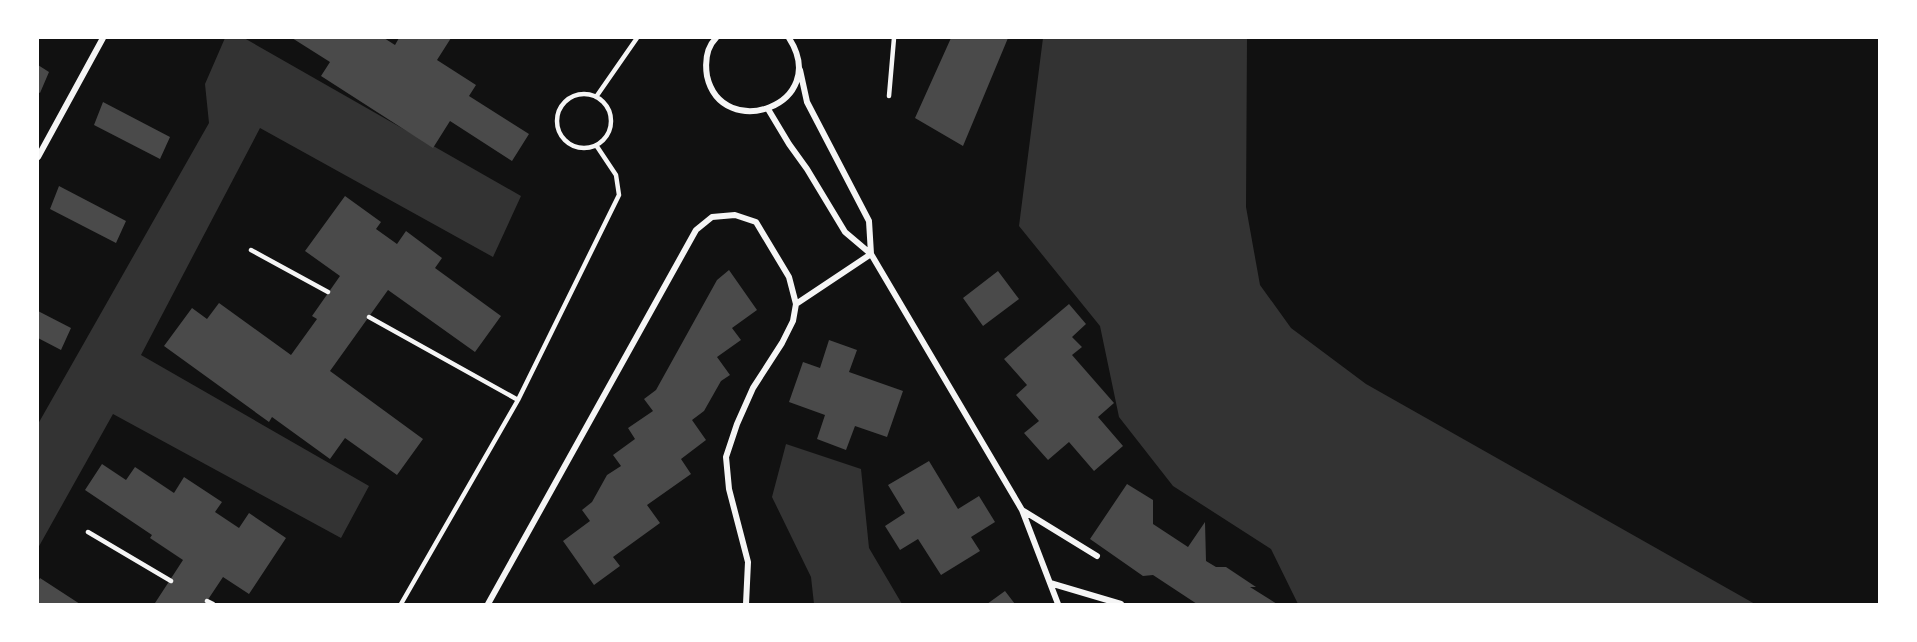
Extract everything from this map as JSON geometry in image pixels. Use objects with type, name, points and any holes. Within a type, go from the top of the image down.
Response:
[{"type":"street","points":[[38,157],[103,38]]},
{"type":"street","points":[[789,38],[796,48],[807,102],[869,221],[872,254]]},
{"type":"street","points":[[712,39],[707,54],[706,68],[709,82],[716,95],[727,104],[740,110],[754,112],[768,110],[781,103],[791,92],[797,80],[799,66]]},
{"type":"street","points":[[768,110],[845,232],[872,254],[1022,510],[1058,604]]},
{"type":"street","points":[[488,604],[696,230],[712,217],[735,215],[756,222],[789,277],[796,304],[794,321],[753,388],[726,457],[729,489],[748,562],[746,604]]},
{"type":"street","points":[[796,304],[872,254]]},
{"type":"street","points":[[1022,510],[1097,556]]},
{"type":"street","points":[[1050,583],[1121,604]]},
{"type":"lane","points":[[596,97],[637,38]]},
{"type":"lane","points":[[889,96],[894,38]]},
{"type":"lane","points":[[580,94],[596,97],[606,104],[610,115],[610,127],[606,138],[596,146],[581,148],[567,143],[558,129],[557,113],[566,100],[580,94]]},
{"type":"lane","points":[[401,604],[518,400],[619,195],[616,176],[596,146]]},
{"type":"lane","points":[[251,250],[328,292]]},
{"type":"lane","points":[[369,317],[518,400]]},
{"type":"lane","points":[[88,532],[171,580]]},
{"type":"lane","points":[[207,601],[213,604]]},
{"type":"shaded area","points":[[225,38],[244,38],[521,196],[493,257],[260,128],[141,355],[369,486],[341,538],[113,414],[38,548],[38,424],[209,123],[205,84]]},
{"type":"shaded area","points":[[1043,38],[1247,38],[1246,207],[1260,285],[1291,328],[1366,384],[1755,604],[1298,604],[1271,549],[1173,486],[1119,417],[1100,326],[1019,226]]},
{"type":"shaded area","points":[[786,444],[861,469],[869,548],[902,604],[814,604],[811,577],[772,497]]},
{"type":"building","points":[[292,38],[384,38],[395,45],[399,38],[451,38],[437,60],[476,85],[469,96],[529,134],[512,161],[450,121],[433,148],[321,76],[330,62]]},
{"type":"building","points":[[951,38],[1008,38],[963,146],[915,118]]},
{"type":"building","points":[[38,65],[49,72],[40,93],[38,92]]},
{"type":"building","points":[[103,102],[170,137],[160,159],[94,125]]},
{"type":"building","points":[[59,186],[126,221],[116,243],[50,209]]},
{"type":"building","points":[[345,196],[381,222],[376,229],[397,244],[406,231],[442,258],[435,268],[501,316],[475,352],[388,290],[330,371],[423,439],[397,475],[345,438],[330,459],[272,417],[269,422],[164,346],[192,308],[207,319],[219,303],[291,355],[317,319],[312,316],[340,276],[305,251]]},
{"type":"building","points":[[729,270],[757,310],[732,328],[741,340],[717,357],[730,375],[721,381],[704,411],[692,420],[706,440],[681,459],[691,474],[647,505],[660,523],[613,557],[620,566],[594,585],[563,541],[590,521],[582,510],[592,502],[607,475],[621,466],[613,455],[635,439],[628,428],[653,411],[644,399],[656,390],[717,280]]},
{"type":"building","points":[[998,271],[1019,299],[983,326],[963,298]]},
{"type":"building","points":[[1069,304],[1086,324],[1072,337],[1082,347],[1072,355],[1114,403],[1098,417],[1123,446],[1094,471],[1069,442],[1048,460],[1024,433],[1039,421],[1016,395],[1027,385],[1004,359]]},
{"type":"building","points":[[38,311],[71,328],[61,350],[38,338]]},
{"type":"building","points":[[829,340],[857,350],[849,372],[903,391],[887,437],[855,426],[846,450],[817,439],[825,415],[789,402],[803,362],[820,368]]},
{"type":"building","points":[[929,461],[958,509],[979,496],[995,522],[971,537],[980,551],[941,575],[918,539],[900,550],[885,526],[905,513],[888,485]]},
{"type":"building","points":[[102,464],[126,480],[135,467],[174,493],[184,477],[222,502],[215,512],[239,528],[249,513],[286,538],[249,594],[223,577],[205,604],[155,603],[183,560],[150,538],[152,535],[85,490]]},
{"type":"building","points":[[1127,484],[1153,500],[1153,524],[1188,547],[1205,522],[1206,561],[1216,567],[1226,567],[1256,587],[1250,587],[1277,604],[1197,604],[1153,575],[1143,576],[1090,539]]},
{"type":"building","points":[[40,578],[80,604],[38,604]]},
{"type":"building","points":[[1005,591],[1015,604],[987,604]]}]
